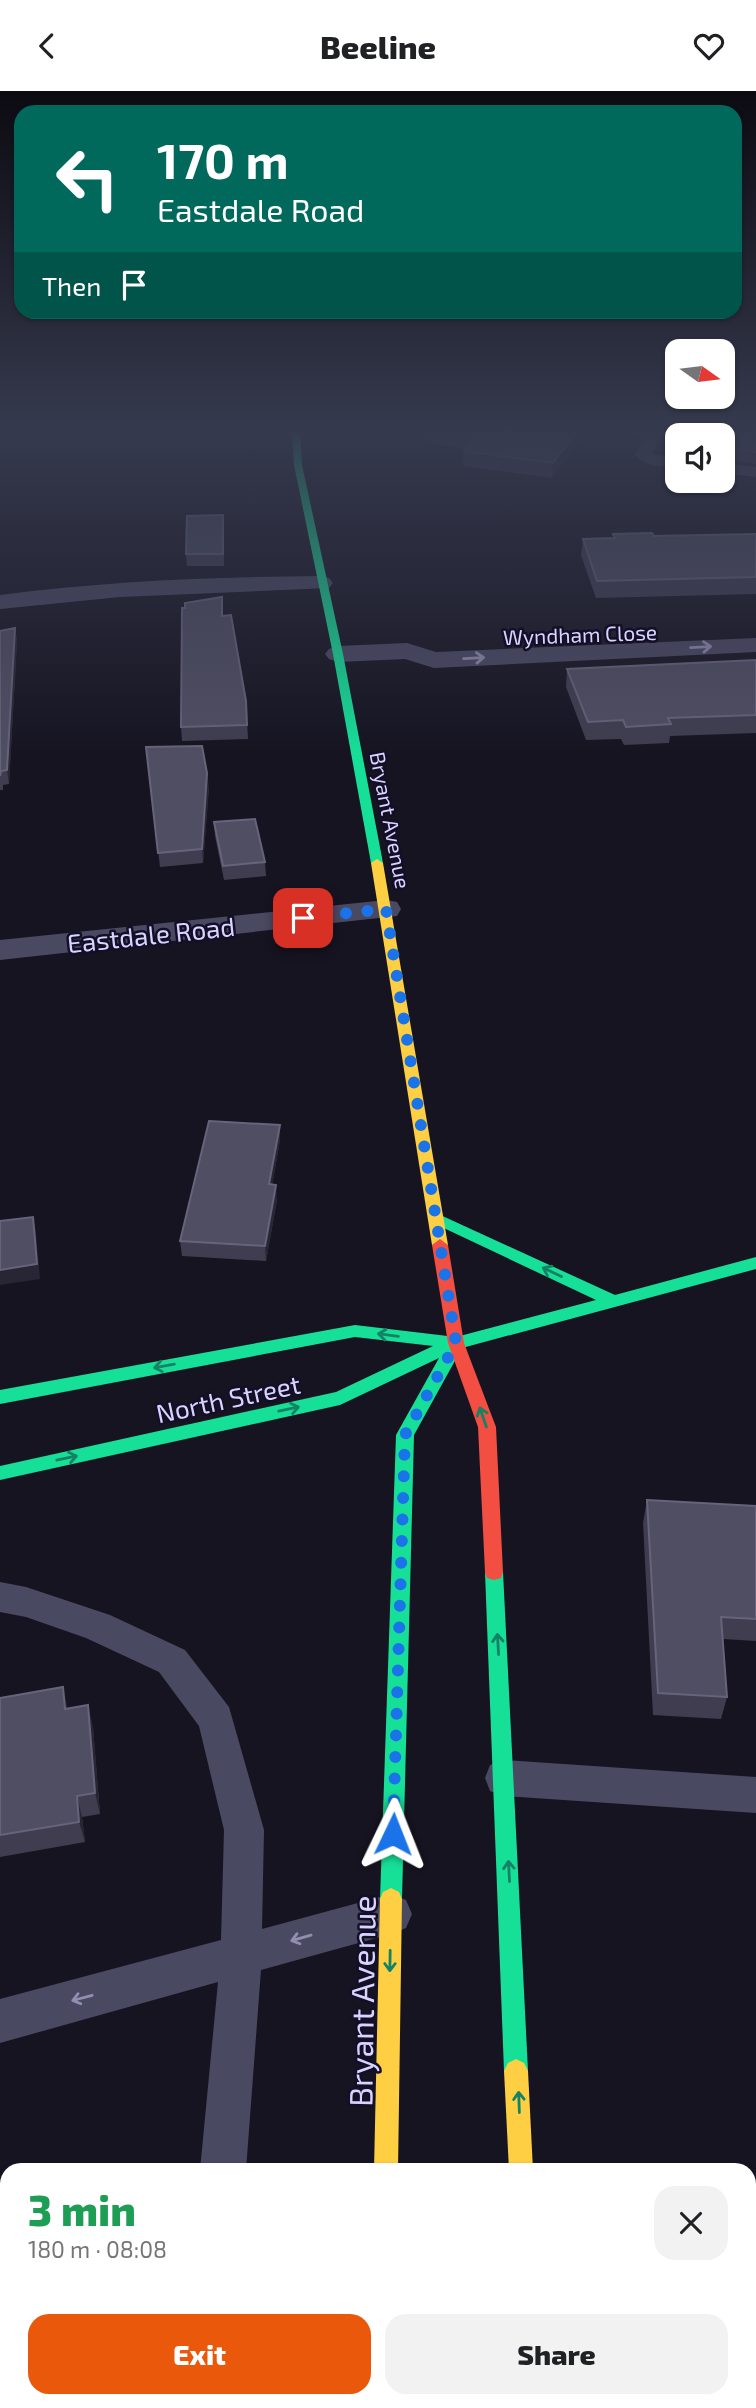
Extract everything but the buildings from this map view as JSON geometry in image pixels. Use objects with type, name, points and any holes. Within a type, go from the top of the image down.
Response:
[{"type":"main road","name":"Bryant Avenue","points":[[313,540],[338,654],[386,909],[456,1343],[487,1427],[521,2163]]},
{"type":"main road","points":[[436,1218],[614,1301]]},
{"type":"main road","name":"North Street","points":[[0,1473],[340,1398],[456,1343],[756,1263]]},
{"type":"main road","name":"North Street","points":[[0,1397],[355,1331],[456,1343]]},
{"type":"main road","name":"Bryant Avenue","points":[[386,2163],[405,1435],[456,1343]]},
{"type":"street","points":[[0,603],[51,595],[204,585],[321,583]]},
{"type":"street","name":"Wyndham Close","points":[[407,651],[427,641],[756,627]]},
{"type":"street","name":"Wyndham Close","points":[[338,654],[407,651],[434,660],[756,645]]},
{"type":"street","name":"Eastdale Road","points":[[0,950],[386,909]]},
{"type":"lane","points":[[0,1597],[26,1602],[97,1626],[172,1661],[216,1719],[244,1830],[242,1955],[224,2163]]},
{"type":"lane","points":[[504,1778],[756,1795]]},
{"type":"lane","points":[[0,2021],[391,1914]]},
{"type":"traffic: fast","points":[[314,540],[377,863]]},
{"type":"traffic: fast","points":[[436,1218],[614,1301]]},
{"type":"traffic: fast","points":[[0,1473],[340,1398],[456,1343],[756,1263]]},
{"type":"traffic: fast","points":[[0,1397],[355,1331],[456,1343]]},
{"type":"traffic: fast","points":[[391,1899],[405,1435],[456,1343]]},
{"type":"traffic: fast","points":[[494,1572],[516,2071]]},
{"type":"traffic: slow","points":[[377,863],[440,1245]]},
{"type":"traffic: slow","points":[[386,2163],[391,1899]]},
{"type":"traffic: slow","points":[[516,2071],[521,2163]]},
{"type":"traffic: jam","points":[[440,1245],[456,1343],[487,1427],[494,1572]]},
{"type":"route","points":[[303,918],[386,909],[456,1343],[405,1435],[393,1834]]}]
